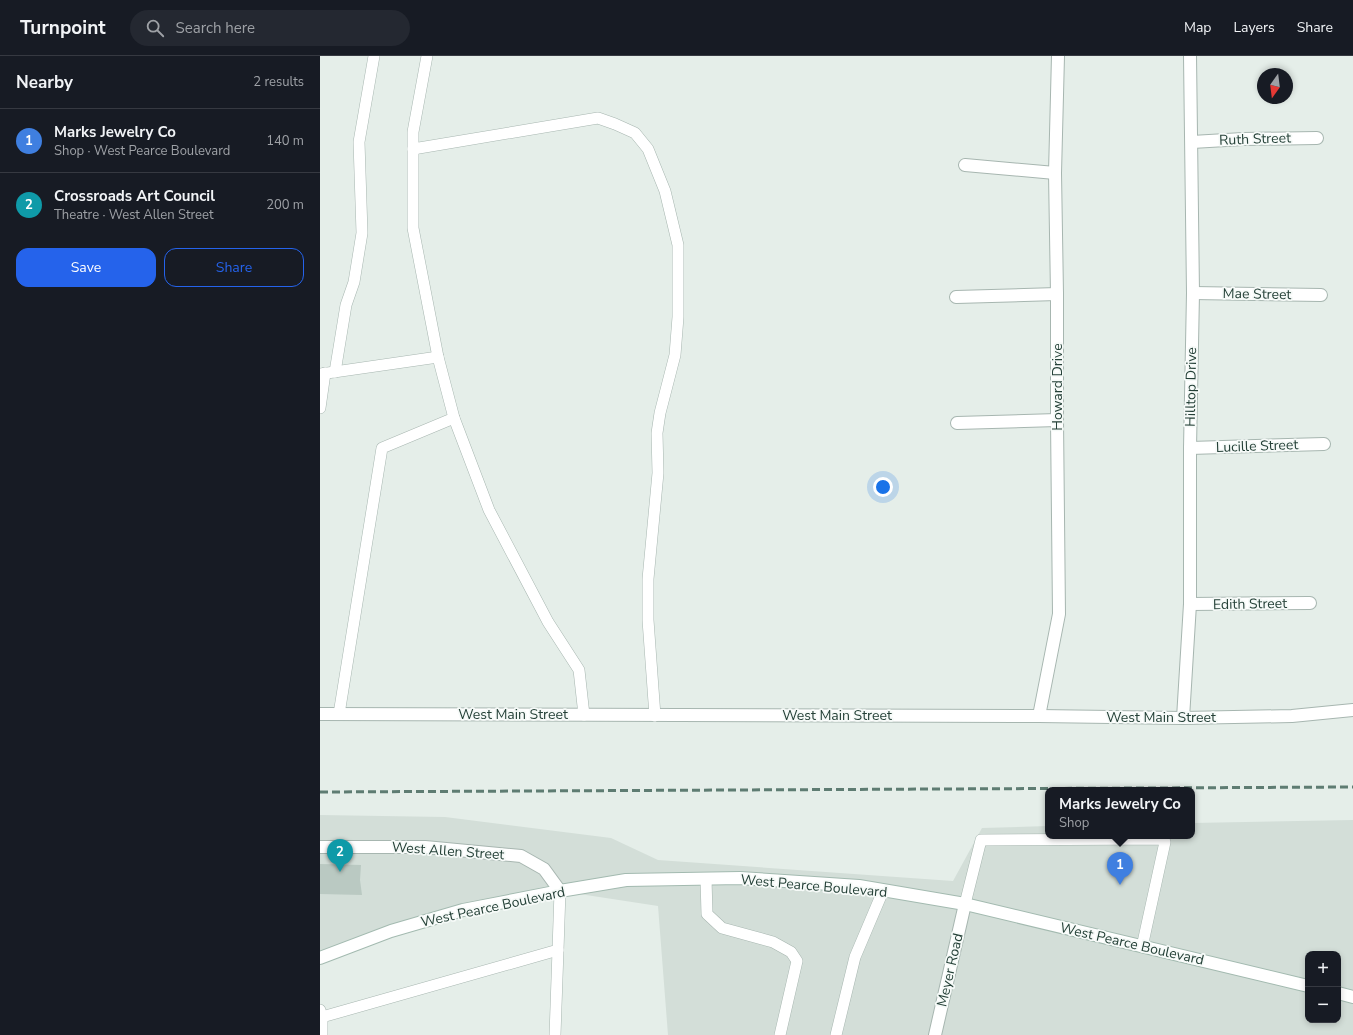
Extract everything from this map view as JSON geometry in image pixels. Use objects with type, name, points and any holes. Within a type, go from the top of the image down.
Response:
[{"type":"street","name":"Howard Drive","points":[[1039,716],[1059,614],[1055,173],[1058,56]]},
{"type":"street","name":"Hilltop Drive","points":[[1183,718],[1190,604],[1190,448],[1193,293],[1190,56]]},
{"type":"street","name":"Ruth Street","points":[[1192,142],[1243,139],[1317,138]]},
{"type":"street","points":[[965,165],[1055,173]]},
{"type":"street","name":"Mae Street","points":[[1193,293],[1321,295]]},
{"type":"street","points":[[956,297],[1057,294]]},
{"type":"street","points":[[957,423],[1057,420]]},
{"type":"street","name":"Lucille Street","points":[[1190,448],[1324,444]]},
{"type":"street","name":"Edith Street","points":[[1190,604],[1310,603]]},
{"type":"street","name":"West Main Street","points":[[320,714],[1039,716],[1183,718],[1292,716],[1353,710]]},
{"type":"street","name":"West Allen Street","points":[[320,847],[425,847],[521,856],[544,869],[560,891]]},
{"type":"street","name":"West Pearce Boulevard","points":[[320,958],[391,931],[463,910],[560,891],[626,880],[740,878],[859,886],[965,904],[1305,985]]},
{"type":"street","name":"Meyer Road","points":[[935,1035],[965,904]]},
{"type":"street","points":[[1341,994],[1353,997]]},
{"type":"lane","points":[[320,408],[326,373],[354,282],[362,233],[359,142],[374,56]]},
{"type":"lane","points":[[427,56],[413,132],[413,228],[438,357],[454,418],[489,510],[548,622],[579,670],[584,714]]},
{"type":"lane","points":[[413,150],[598,118],[635,133],[648,149],[665,191],[678,245],[678,317],[674,356],[660,412],[657,433],[658,473],[648,579],[648,620],[655,716]]},
{"type":"lane","points":[[326,373],[438,357]]},
{"type":"lane","points":[[339,714],[382,448],[454,418]]},
{"type":"lane","points":[[965,904],[981,840],[1162,839],[1165,842],[1142,947]]},
{"type":"lane","points":[[706,879],[707,914],[722,928],[773,942],[791,952],[797,961],[780,1035]]},
{"type":"lane","points":[[555,1035],[560,891]]},
{"type":"lane","points":[[836,1035],[855,957],[883,891]]},
{"type":"lane","points":[[322,1035],[321,1013],[558,950]]},
{"type":"shaded area","points":[[320,815],[445,817],[611,838],[658,860],[953,881],[982,828],[1045,826],[1045,839],[1195,839],[1195,823],[1353,820],[1353,1035],[668,1035],[658,906],[560,891],[391,931],[320,958]]},
{"type":"building","points":[[320,864],[361,865],[360,880],[362,895],[320,894]]},
{"type":"railway","points":[[1195,788],[1353,787]]},
{"type":"railway","points":[[320,792],[1045,788]]},
{"type":"place","name":"Crossroads Art Council","points":[[340,872]]},
{"type":"place","name":"Marks Jewelry Co","points":[[1120,885]]}]
